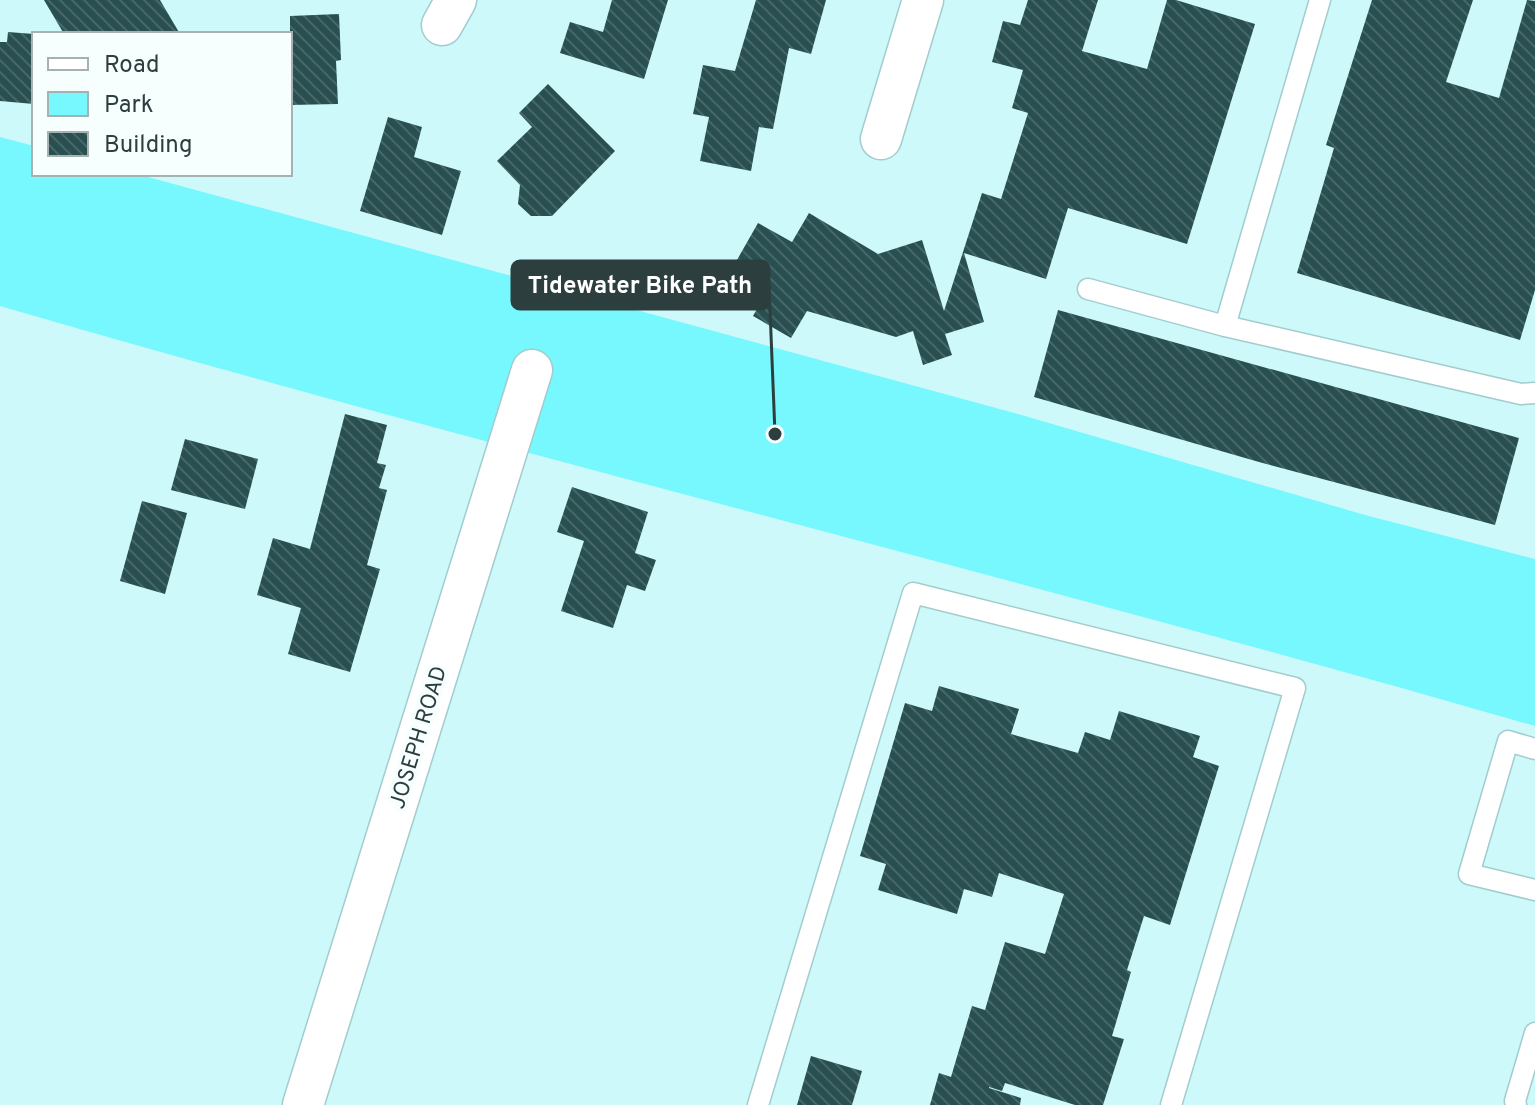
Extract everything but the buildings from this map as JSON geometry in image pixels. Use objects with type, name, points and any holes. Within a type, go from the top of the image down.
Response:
[{"type":"street","points":[[881,139],[923,0]]},
{"type":"street","name":"JOSEPH ROAD","points":[[303,1105],[532,370]]},
{"type":"lane","points":[[1225,326],[1320,0]]},
{"type":"lane","points":[[1088,289],[1225,326],[1521,394],[1535,393]]},
{"type":"lane","points":[[758,1105],[913,593],[1295,688],[1171,1105]]},
{"type":"lane","points":[[1535,749],[1508,741],[1469,874],[1535,890]]},
{"type":"lane","points":[[1516,1105],[1535,1033]]},
{"type":"green space","points":[[0,137],[32,145],[32,176],[144,176],[1018,414],[1365,515],[1535,559],[1535,726],[1152,619],[191,361],[0,306]]},
{"type":"place","name":"Tidewater Bike Path","points":[[775,434]]}]
